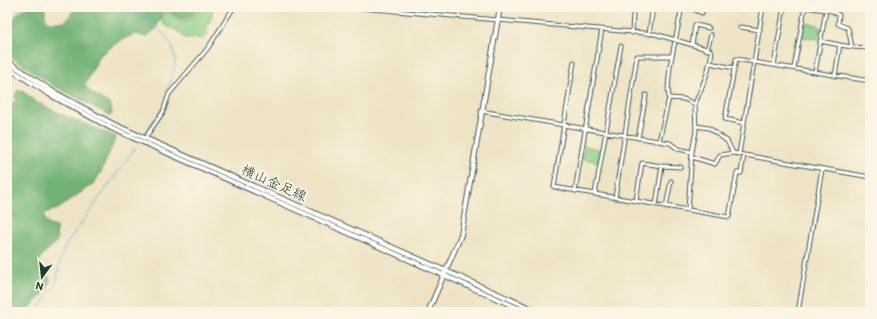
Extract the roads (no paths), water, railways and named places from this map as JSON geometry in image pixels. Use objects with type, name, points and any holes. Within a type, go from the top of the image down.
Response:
[{"type":"street","points":[[145,138],[163,112],[169,94],[208,48],[234,7]]},
{"type":"street","points":[[350,7],[615,29],[675,39],[712,53],[710,63],[695,104],[696,126],[692,152],[688,210]]},
{"type":"street","points":[[428,312],[461,236],[481,111],[500,7]]},
{"type":"street","points":[[649,34],[653,7]]},
{"type":"street","points":[[659,142],[670,98],[668,89],[671,56],[680,24],[681,7],[693,9],[702,13]]},
{"type":"street","points":[[739,154],[763,7]]},
{"type":"street","points":[[774,65],[784,7]]},
{"type":"street","points":[[794,68],[806,7],[826,10],[833,9],[839,16],[838,24],[848,28],[852,46]]},
{"type":"street","points":[[814,72],[826,10]]},
{"type":"street","points":[[632,33],[633,15]]},
{"type":"street","points":[[692,45],[695,25],[708,28]]},
{"type":"street","points":[[740,26],[760,30]]},
{"type":"street","points":[[575,191],[602,29]]},
{"type":"street","points":[[707,50],[711,35]]},
{"type":"street","points":[[820,41],[870,48]]},
{"type":"street","points":[[835,76],[840,45]]},
{"type":"street","points":[[595,194],[621,46]]},
{"type":"street","points":[[615,198],[637,56],[671,56]]},
{"type":"street","points":[[744,123],[725,119],[736,59],[870,82]]},
{"type":"street","name":"横山金足線","points":[[7,61],[81,108],[145,138],[539,312]]},
{"type":"street","points":[[574,62],[554,187],[729,217],[737,173],[741,173],[744,155]]},
{"type":"street","points":[[710,63],[734,68]]},
{"type":"street","name":"横山金足線","points":[[7,67],[61,101],[111,128],[527,312]]},
{"type":"street","points":[[638,138],[646,95]]},
{"type":"street","points":[[670,98],[684,100],[695,104]]},
{"type":"street","points":[[481,111],[605,133],[625,135],[670,144],[678,149],[692,152]]},
{"type":"street","points":[[696,126],[709,128],[715,132],[729,143],[733,153]]},
{"type":"street","points":[[692,157],[715,164],[720,155],[733,153],[870,177]]},
{"type":"street","points":[[636,201],[642,163],[681,167]]},
{"type":"street","points":[[656,205],[662,166]]},
{"type":"street","points":[[798,312],[822,169]]},
{"type":"street","points":[[666,206],[671,181]]},
{"type":"waterway","points":[[7,21],[23,7]]},
{"type":"waterway","points":[[128,7],[149,21]]},
{"type":"waterway","points":[[150,20],[151,22],[150,23],[148,22],[150,20]]},
{"type":"waterway","points":[[150,23],[160,30],[168,40],[175,57],[172,77],[167,91]]},
{"type":"waterway","points":[[147,130],[163,107]]},
{"type":"waterway","points":[[39,312],[41,306],[56,284],[61,256],[67,243],[135,148]]}]
